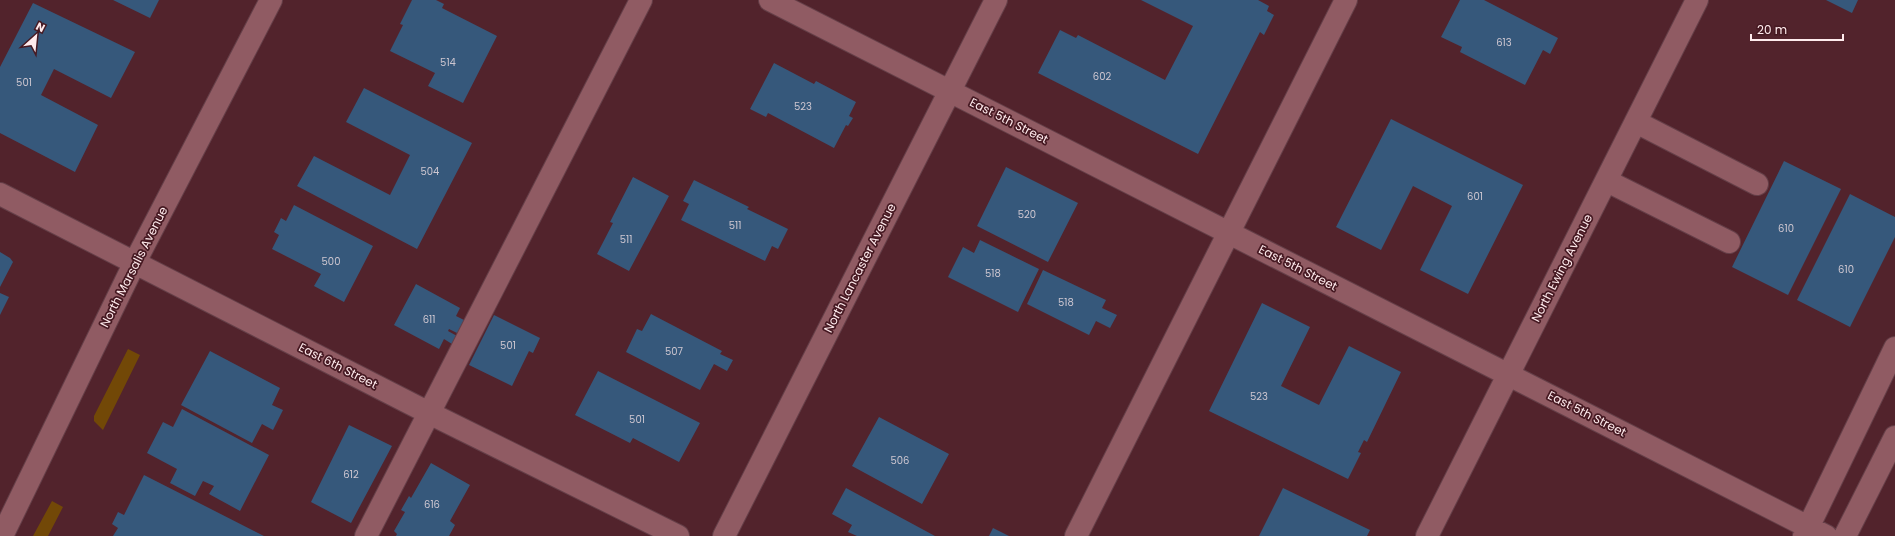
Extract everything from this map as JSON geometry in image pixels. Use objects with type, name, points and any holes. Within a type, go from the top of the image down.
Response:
[{"type":"street","name":"North Marsalis Avenue","points":[[2,536],[135,262],[271,0]]},
{"type":"street","points":[[366,536],[640,0]]},
{"type":"street","name":"East 5th Street","points":[[770,0],[1509,374],[1813,533]]},
{"type":"street","name":"North Lancaster Avenue","points":[[724,536],[996,0]]},
{"type":"street","points":[[1076,536],[1230,233],[1346,0]]},
{"type":"street","name":"North Ewing Avenue","points":[[1427,536],[1697,0]]},
{"type":"street","points":[[1636,122],[1757,184]]},
{"type":"street","points":[[1607,180],[1729,242]]},
{"type":"street","name":"East 6th Street","points":[[0,194],[429,413],[678,536]]},
{"type":"street","points":[[1813,533],[1895,348]]},
{"type":"street","points":[[1845,536],[1889,462],[1895,437]]},
{"type":"shaded area","points":[[128,349],[140,355],[103,430],[94,421],[94,416]]},
{"type":"shaded area","points":[[52,501],[63,507],[48,536],[33,536]]},
{"type":"building","points":[[113,0],[159,0],[150,18]]},
{"type":"building","points":[[412,0],[436,0],[444,4],[442,8],[497,36],[463,103],[428,86],[435,73],[390,51],[403,25],[400,24]]},
{"type":"building","points":[[1141,0],[1258,0],[1269,6],[1267,11],[1274,15],[1264,35],[1260,32],[1198,154],[1038,73],[1060,30],[1076,38],[1078,35],[1165,80],[1193,26]]},
{"type":"building","points":[[1460,0],[1484,0],[1558,38],[1550,54],[1543,50],[1525,85],[1460,52],[1462,47],[1441,37]]},
{"type":"building","points":[[1826,0],[1858,0],[1852,13]]},
{"type":"building","points":[[33,3],[135,52],[111,98],[54,69],[41,95],[98,125],[75,172],[0,133],[0,67]]},
{"type":"building","points":[[774,63],[814,84],[816,81],[856,102],[849,116],[853,118],[848,126],[846,125],[834,148],[768,113],[766,117],[750,109]]},
{"type":"building","points":[[364,88],[472,143],[417,249],[297,186],[314,156],[390,195],[410,155],[346,122]]},
{"type":"building","points":[[1391,119],[1523,185],[1468,294],[1420,270],[1452,206],[1413,186],[1381,250],[1336,227]]},
{"type":"building","points":[[1784,161],[1841,189],[1788,295],[1732,267]]},
{"type":"building","points":[[1006,167],[1078,203],[1048,262],[977,226]]},
{"type":"building","points":[[633,177],[669,196],[629,271],[597,254],[613,223],[610,222]]},
{"type":"building","points":[[694,180],[749,207],[747,209],[788,229],[778,249],[772,246],[765,261],[681,220],[689,204],[683,201]]},
{"type":"building","points":[[1850,194],[1895,217],[1895,237],[1850,327],[1797,300]]},
{"type":"building","points":[[294,205],[373,246],[344,302],[314,286],[321,274],[272,249],[279,235],[274,232],[281,218],[286,221]]},
{"type":"building","points":[[980,240],[1039,269],[1018,312],[948,277],[963,247],[974,253]]},
{"type":"building","points":[[0,252],[10,258],[13,262],[0,287]]},
{"type":"building","points":[[1043,270],[1106,300],[1102,308],[1117,315],[1110,328],[1096,321],[1089,335],[1027,304]]},
{"type":"building","points":[[416,284],[460,308],[456,316],[466,321],[459,334],[449,329],[448,331],[457,336],[452,344],[444,339],[439,349],[394,325]]},
{"type":"building","points":[[0,293],[9,297],[0,315]]},
{"type":"building","points":[[1262,303],[1310,327],[1281,386],[1319,405],[1349,346],[1401,372],[1367,442],[1364,440],[1358,452],[1361,453],[1348,479],[1209,411]]},
{"type":"building","points":[[651,314],[722,351],[720,354],[733,360],[727,371],[714,364],[700,390],[626,352],[637,329],[642,331]]},
{"type":"building","points":[[494,315],[540,338],[533,353],[529,351],[512,386],[469,365]]},
{"type":"building","points":[[210,351],[280,388],[272,405],[283,410],[273,430],[262,424],[252,443],[181,405]]},
{"type":"building","points":[[598,371],[700,423],[679,462],[633,438],[630,443],[575,415]]},
{"type":"building","points":[[182,409],[269,455],[240,511],[209,494],[214,486],[203,481],[195,496],[170,483],[177,469],[147,453],[163,422],[173,427]]},
{"type":"building","points":[[879,417],[949,454],[922,504],[852,466]]},
{"type":"building","points":[[349,425],[392,446],[351,523],[311,502]]},
{"type":"building","points":[[431,463],[470,485],[450,521],[455,525],[449,536],[396,536],[397,534],[394,531],[405,512],[401,510],[409,496],[411,498]]},
{"type":"building","points":[[144,475],[264,536],[113,536],[118,528],[112,524],[118,512],[124,515]]},
{"type":"building","points":[[846,488],[935,536],[857,536],[848,532],[852,525],[832,514]]},
{"type":"building","points":[[1283,488],[1370,530],[1367,536],[1259,536]]},
{"type":"building","points":[[993,528],[1009,536],[989,536]]}]
